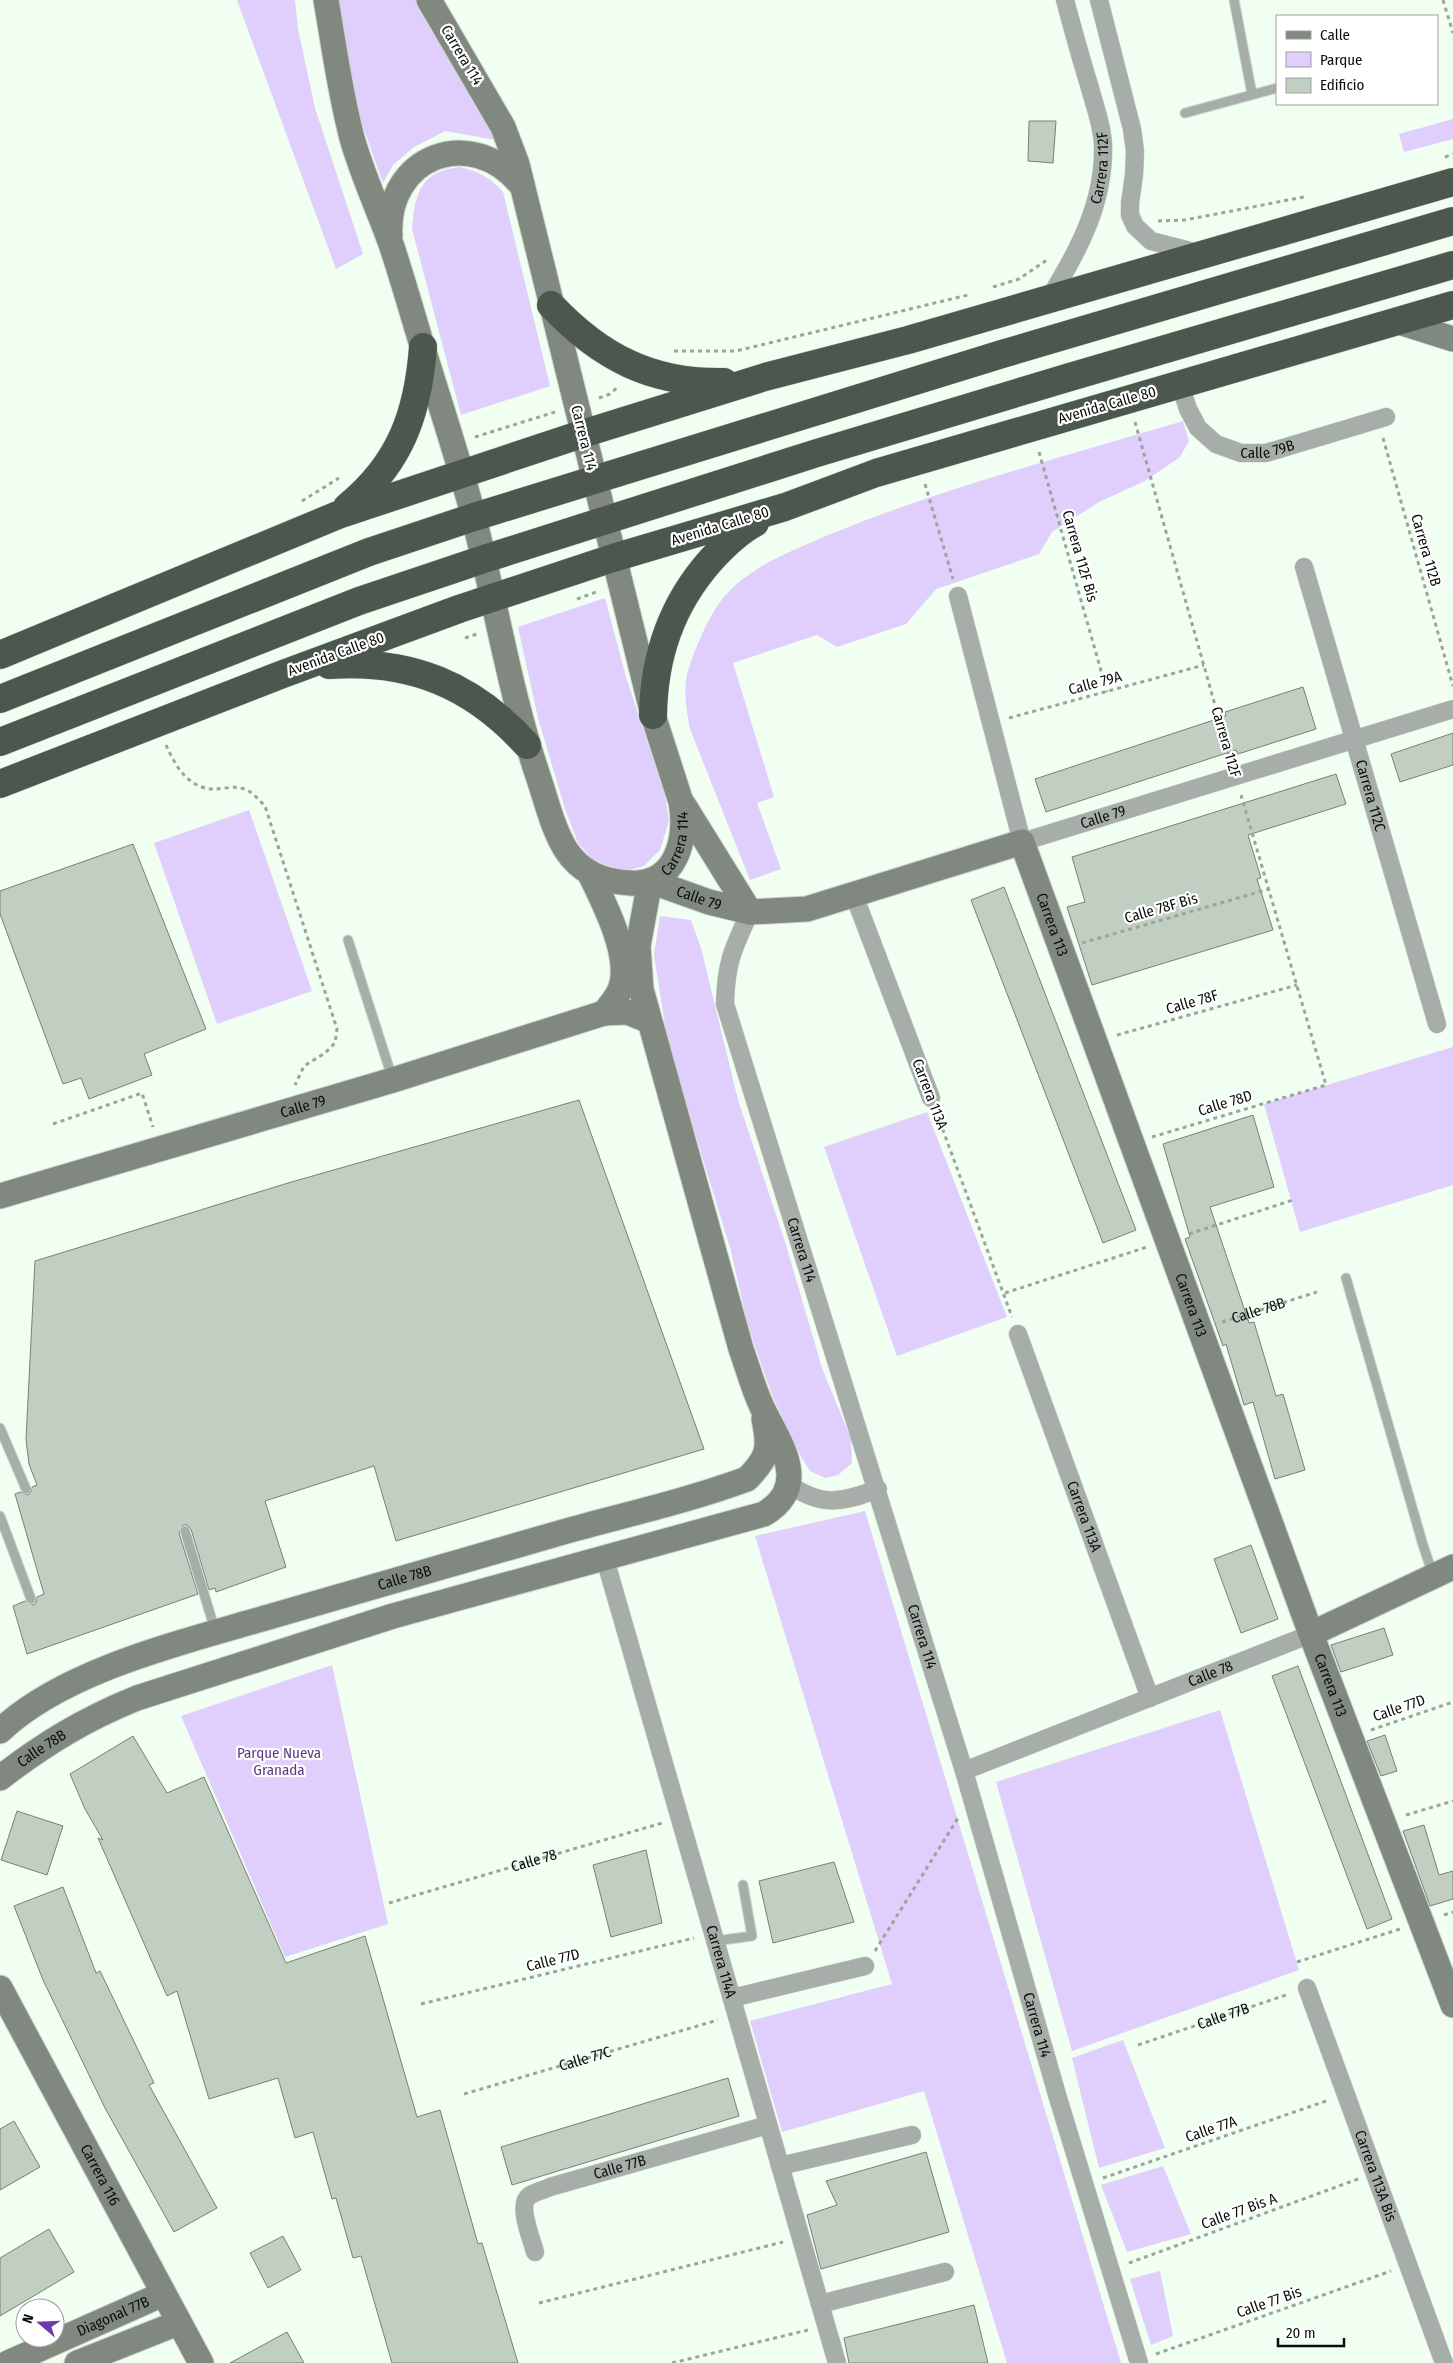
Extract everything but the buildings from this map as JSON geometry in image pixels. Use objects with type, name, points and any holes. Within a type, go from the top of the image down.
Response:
[{"type":"highway","points":[[0,654],[338,515],[462,473],[765,377],[908,340],[1203,254],[1448,169]]},
{"type":"highway","points":[[0,699],[369,552],[474,517],[974,362],[1453,220]]},
{"type":"highway","points":[[0,742],[359,601],[484,559],[604,520],[1070,377],[1453,266]]},
{"type":"highway","name":"Avenida Calle 80","points":[[0,784],[284,674],[493,597],[613,558],[785,507],[876,473],[918,460],[1453,304]]},
{"type":"highway","points":[[551,305],[590,342],[613,357],[638,368],[668,378],[701,383],[733,382],[765,377]]},
{"type":"highway","points":[[338,515],[364,494],[386,468],[403,439],[414,410],[420,379],[423,347]]},
{"type":"highway","points":[[653,715],[654,686],[659,656],[667,628],[680,601],[696,576],[722,548],[751,525],[785,507]]},
{"type":"highway","points":[[284,674],[319,665],[355,663],[391,666],[427,675],[472,696],[510,726],[528,745]]},
{"type":"street","name":"Carrera 114","points":[[326,0],[338,76],[352,136],[391,244],[462,473],[528,745],[555,827],[565,848],[573,859],[590,874],[602,880],[633,884],[650,881],[666,870],[678,852],[684,816],[681,802],[653,715],[511,146],[503,126],[429,0]]},
{"type":"street","name":"Carrera 112F","points":[[1048,300],[1068,268],[1086,232],[1099,189],[1102,161],[1101,128],[1065,0]]},
{"type":"street","points":[[1099,0],[1132,129],[1134,175],[1130,215],[1135,226],[1151,240],[1203,254]]},
{"type":"street","points":[[391,244],[389,225],[392,206],[399,189],[410,174],[433,159],[460,152],[478,154],[496,161],[511,172],[522,186]]},
{"type":"street","points":[[1396,321],[1453,339]]},
{"type":"street","name":"Calle 79B","points":[[1180,384],[1188,409],[1198,428],[1216,444],[1240,453],[1266,453],[1382,419]]},
{"type":"street","name":"Carrera 112C","points":[[1304,567],[1437,1024]]},
{"type":"street","name":"Carrera 113","points":[[958,596],[1022,842],[1130,1143],[1311,1634],[1352,1736],[1453,2005]]},
{"type":"street","name":"Calle 79","points":[[650,881],[708,902],[750,912],[806,909],[1453,709]]},
{"type":"street","name":"Calle 79","points":[[681,802],[750,912]]},
{"type":"street","name":"Carrera 114","points":[[590,874],[606,906],[620,952],[623,969],[622,985],[616,998],[604,1013]]},
{"type":"street","name":"Carrera 114","points":[[650,881],[638,946],[640,981],[648,1020],[741,1349],[762,1406],[782,1443],[788,1465],[788,1484]]},
{"type":"street","name":"Carrera 113A","points":[[854,895],[931,1098]]},
{"type":"street","name":"Carrera 114","points":[[750,912],[731,952],[726,976],[725,1004],[878,1489],[964,1771],[1084,2185],[1139,2362]]},
{"type":"street","name":"Calle 79","points":[[0,1196],[298,1109],[604,1013],[626,1012],[648,1020]]},
{"type":"street","name":"Carrera 113A","points":[[1018,1334],[1150,1698]]},
{"type":"street","name":"Calle 78B","points":[[2,1726],[55,1692],[87,1676],[216,1632],[746,1479],[766,1456],[768,1440],[762,1406]]},
{"type":"street","points":[[788,1484],[806,1496],[827,1500],[849,1500],[878,1489]]},
{"type":"street","name":"Calle 78B","points":[[0,1778],[74,1726],[98,1713],[137,1698],[393,1616],[764,1514],[784,1498],[788,1484]]},
{"type":"street","name":"Carrera 114A","points":[[605,1559],[837,2363]]},
{"type":"street","name":"Calle 78","points":[[964,1771],[1311,1634],[1443,1571]]},
{"type":"street","points":[[732,1998],[865,1966]]},
{"type":"street","name":"Carrera 116","points":[[0,1988],[201,2363]]},
{"type":"street","name":"Carrera 113A Bis","points":[[1307,1988],[1444,2363]]},
{"type":"street","name":"Calle 77B","points":[[535,2252],[523,2209],[524,2202],[529,2196],[550,2187],[768,2125]]},
{"type":"street","points":[[780,2166],[912,2135]]},
{"type":"street","points":[[820,2304],[945,2272]]},
{"type":"street","name":"Diagonal 77B","points":[[8,2363],[163,2294]]},
{"type":"street","name":"Diagonal 77B","points":[[77,2363],[178,2323]]},
{"type":"lane","points":[[1234,0],[1252,94]]},
{"type":"lane","points":[[1185,113],[1276,88]]},
{"type":"lane","points":[[348,940],[393,1080]]},
{"type":"lane","points":[[1346,1278],[1422,1545],[1443,1571]]},
{"type":"lane","points":[[0,1428],[26,1489]]},
{"type":"lane","points":[[0,1516],[30,1599]]},
{"type":"lane","points":[[185,1531],[216,1632]]},
{"type":"lane","points":[[715,1941],[752,1936],[743,1885]]},
{"type":"path","points":[[1443,0],[1453,33]]},
{"type":"path","points":[[1448,169],[1453,154]]},
{"type":"path","points":[[1135,226],[1151,221],[1185,220],[1312,195]]},
{"type":"path","points":[[986,289],[1019,279],[1048,259]]},
{"type":"path","points":[[670,350],[688,352],[736,351],[970,294]]},
{"type":"path","points":[[453,445],[610,394]]},
{"type":"path","name":"Carrera 112F","points":[[1128,399],[1326,1085]]},
{"type":"path","name":"Carrera 112B","points":[[1382,419],[1453,686]]},
{"type":"path","name":"Carrera 112F Bis","points":[[1032,427],[1107,692]]},
{"type":"path","points":[[918,460],[958,596]]},
{"type":"path","points":[[294,505],[345,474]]},
{"type":"path","name":"Calle 79A","points":[[991,723],[1204,665]]},
{"type":"path","points":[[156,724],[175,765],[190,781],[211,790],[240,787],[252,793],[265,806],[338,1029],[334,1043],[325,1053],[304,1066],[295,1084],[298,1109]]},
{"type":"path","name":"Calle 78F Bis","points":[[1061,949],[1269,889]]},
{"type":"path","name":"Calle 78F","points":[[1094,1042],[1297,985]]},
{"type":"path","name":"Calle 78D","points":[[1130,1143],[1326,1085]]},
{"type":"path","points":[[53,1124],[142,1093],[160,1149]]},
{"type":"path","name":"Carrera 113A","points":[[931,1098],[1005,1293]]},
{"type":"path","name":"Calle 78B","points":[[1199,1329],[1317,1292]]},
{"type":"path","name":"Calle 77D","points":[[1352,1736],[1453,1702]]},
{"type":"path","points":[[865,1966],[963,1809],[970,1791]]},
{"type":"path","points":[[1384,1821],[1453,1801]]},
{"type":"path","name":"Calle 78","points":[[389,1903],[680,1818]]},
{"type":"path","points":[[1297,1962],[1453,1912]]},
{"type":"path","name":"Calle 77D","points":[[420,2004],[691,1939]]},
{"type":"path","name":"Calle 77B","points":[[1138,2045],[1307,1988]]},
{"type":"path","name":"Calle 77C","points":[[464,2094],[705,2024]]},
{"type":"path","name":"Calle 77A","points":[[1084,2185],[1346,2094]]},
{"type":"path","name":"Calle 77 Bis A","points":[[1111,2270],[1375,2173]]},
{"type":"path","points":[[539,2303],[801,2237]]},
{"type":"path","name":"Calle 77 Bis","points":[[1139,2362],[1408,2265]]},
{"type":"path","points":[[672,2363],[826,2325]]},
{"type":"green space","points":[[237,0],[295,0],[298,29],[315,108],[363,254],[336,269]]},
{"type":"green space","points":[[337,0],[416,0],[439,35],[496,140],[445,131],[414,147],[393,165],[383,183],[362,124],[350,74]]},
{"type":"green space","points":[[1453,119],[1453,139],[1404,152],[1399,134]]},
{"type":"green space","points":[[460,167],[484,176],[503,192],[550,386],[461,415],[412,229],[415,205],[422,186],[436,173]]},
{"type":"green space","points":[[1183,421],[1189,441],[1180,457],[1145,481],[1099,502],[1052,532],[1039,554],[936,589],[906,624],[837,647],[817,635],[733,663],[774,797],[757,803],[781,869],[750,880],[690,729],[686,704],[686,680],[692,660],[706,626],[723,598],[745,577],[771,561],[869,519],[958,488]]},
{"type":"green space","points":[[605,598],[626,677],[665,795],[669,821],[660,850],[644,866],[625,871],[592,859],[578,843],[565,809],[538,718],[518,627]]},
{"type":"green space","points":[[249,810],[312,991],[217,1024],[154,843]]},
{"type":"green space","points":[[660,916],[691,920],[701,948],[738,1100],[786,1245],[822,1368],[851,1439],[852,1463],[838,1475],[825,1478],[810,1471],[800,1455],[772,1395],[748,1326],[731,1251],[668,1044],[654,955]]},
{"type":"green space","points":[[1453,1047],[1453,1185],[1300,1232],[1264,1104]]},
{"type":"green space","points":[[927,1112],[1007,1317],[897,1356],[824,1147]]},
{"type":"green space","points":[[865,1511],[1121,2363],[1007,2363],[924,2091],[782,2132],[750,2021],[892,1984],[755,1536]]},
{"type":"green space","name":"Parque Nueva Granada","points":[[332,1665],[388,1924],[285,1957],[181,1716]]},
{"type":"green space","points":[[1220,1710],[1299,1970],[1072,2051],[996,1782]]},
{"type":"green space","points":[[1123,2040],[1165,2148],[1099,2168],[1072,2058]]},
{"type":"green space","points":[[1163,2166],[1191,2234],[1127,2252],[1101,2185]]},
{"type":"green space","points":[[1160,2271],[1173,2336],[1151,2345],[1130,2279]]}]
